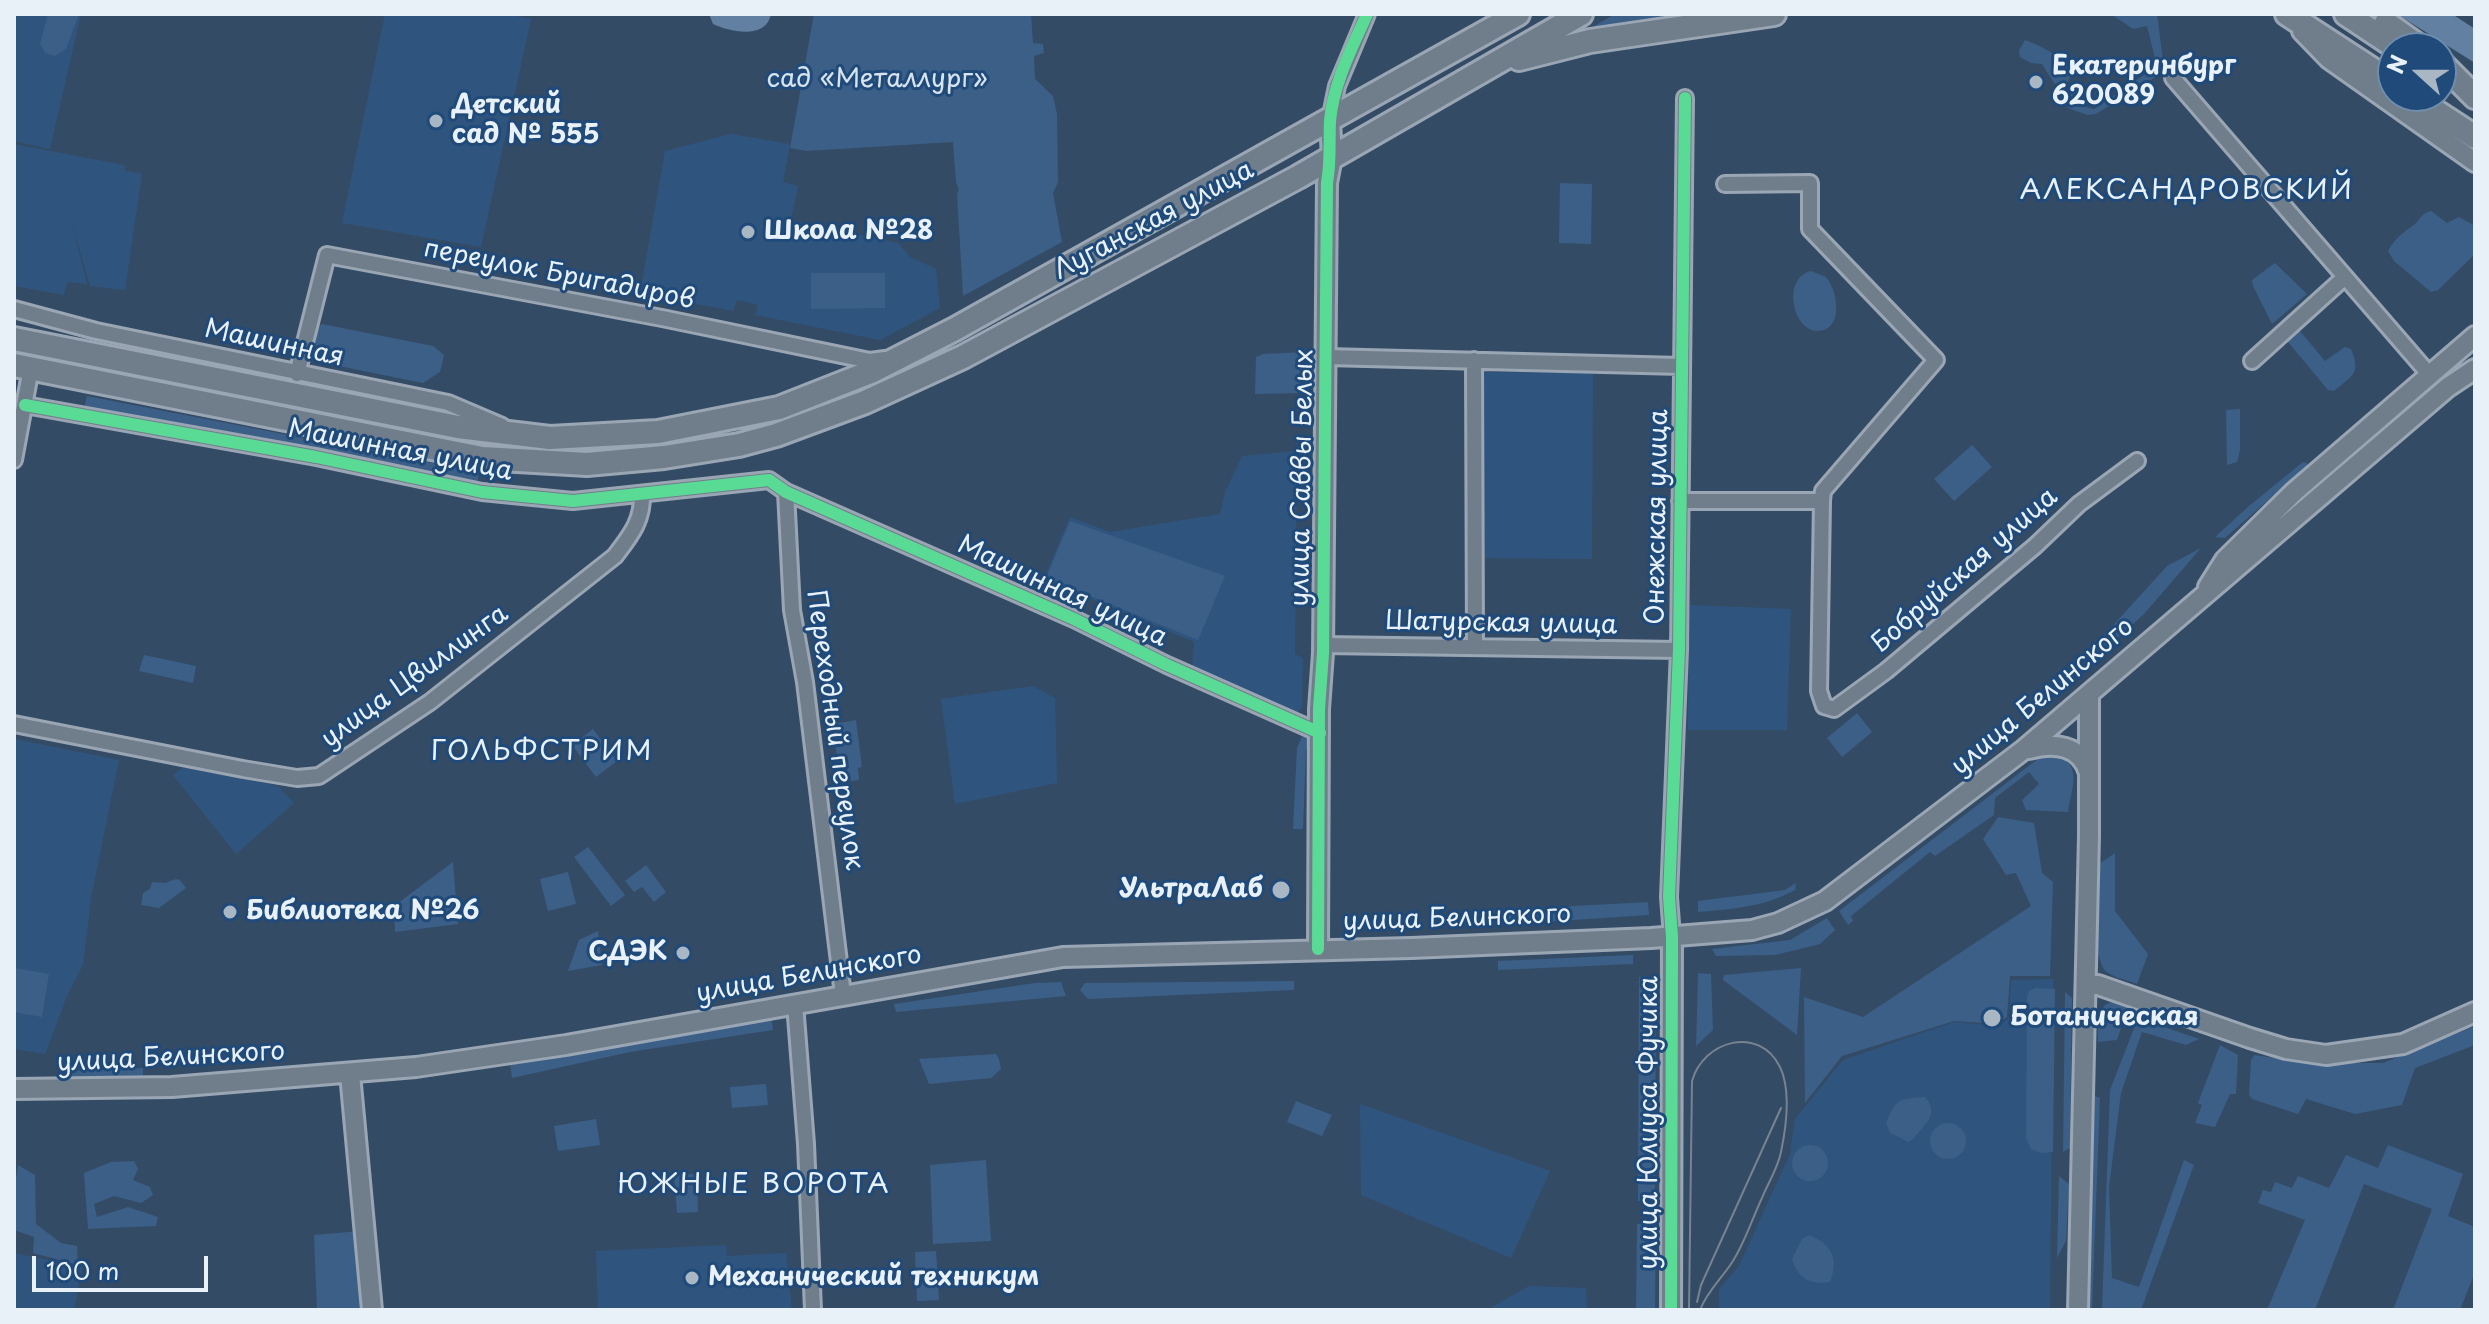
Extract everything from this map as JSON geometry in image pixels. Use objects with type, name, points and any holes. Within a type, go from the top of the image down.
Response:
[{"type":"main road","name":"Луганская улица","points":[[724,421],[779,408],[873,371],[1330,121],[1518,14]]},
{"type":"main road","name":"Луганская улица","points":[[739,445],[776,435],[865,402],[963,357],[1332,157],[1581,14]]},
{"type":"main road","points":[[1491,66],[1590,41],[1774,14]]},
{"type":"main road","points":[[2287,14],[2377,73]]},
{"type":"main road","points":[[2287,14],[2329,59],[2475,162]]},
{"type":"main road","points":[[2346,14],[2377,35]]},
{"type":"main road","points":[[2373,14],[2398,32]]},
{"type":"main road","points":[[2457,79],[2475,98]]},
{"type":"main road","points":[[2457,87],[2475,98]]},
{"type":"main road","points":[[2437,112],[2475,137]]},
{"type":"main road","name":"улица Саввы Белых","points":[[1318,949],[1327,183],[1332,157],[1330,121]]},
{"type":"main road","points":[[2200,599],[2225,560],[2254,530],[2475,336]]},
{"type":"main road","name":"Машинная улица","points":[[14,339],[458,427],[550,438],[658,432],[724,421]]},
{"type":"main road","name":"Машинная улица","points":[[22,367],[482,458],[587,464],[664,457],[739,445]]},
{"type":"main road","name":"улица Белинского","points":[[14,1089],[172,1087],[350,1074],[520,1052],[1063,957],[1672,937],[1752,930],[1801,914],[1825,901],[2022,751],[2448,387],[2475,369]]},
{"type":"main road","points":[[2078,1310],[2090,775],[2089,695]]},
{"type":"main road","points":[[2022,751],[2043,745],[2062,747],[2079,755],[2090,775]]},
{"type":"main road","name":"улица Юлиуса Фучика","points":[[1671,1310],[1672,937]]},
{"type":"main road","points":[[2086,985],[2098,985],[2286,1049],[2326,1055],[2403,1044],[2475,1012]]},
{"type":"main road","points":[[350,1074],[372,1310]]},
{"type":"street","name":"улица Саввы Белых","points":[[1330,121],[1337,86],[1367,14]]},
{"type":"street","points":[[2173,78],[2429,374]]},
{"type":"street","name":"Онежская улица","points":[[1672,937],[1669,897],[1679,650],[1685,98]]},
{"type":"street","points":[[1680,501],[1822,501],[1823,491],[1936,360],[1810,229],[1810,183],[1725,184]]},
{"type":"street","name":"переулок Бригадиров","points":[[297,374],[327,255],[632,312],[870,361],[902,356]]},
{"type":"street","points":[[2252,361],[2345,277]]},
{"type":"street","name":"Машинная","points":[[14,309],[96,331],[448,403],[520,434]]},
{"type":"street","points":[[1326,357],[1682,366]]},
{"type":"street","points":[[1474,360],[1475,647]]},
{"type":"street","points":[[14,460],[25,405],[22,367]]},
{"type":"street","name":"Машинная улица","points":[[25,405],[316,457],[482,492],[573,501],[769,480],[786,492],[1074,619],[1167,665],[1320,733]]},
{"type":"street","name":"Бобруйская улица","points":[[1822,501],[1819,691],[1824,706],[1834,709],[1886,671],[2035,546],[2079,504],[2137,461]]},
{"type":"street","name":"Переходный переулок","points":[[786,492],[792,610],[805,682],[843,995]]},
{"type":"street","name":"улица Цвиллинга","points":[[14,724],[243,769],[297,778],[319,776],[430,702],[615,556],[635,528],[642,510],[642,494]]},
{"type":"street","name":"Шатурская улица","points":[[1323,645],[1679,650]]},
{"type":"street","points":[[795,1004],[806,1144],[813,1310]]},
{"type":"shaded area","points":[[14,14],[81,14],[50,149],[14,141]]},
{"type":"shaded area","name":"Детский сад № 555","points":[[385,14],[506,14],[531,19],[481,247],[342,223]]},
{"type":"shaded area","points":[[709,14],[771,14],[762,28],[746,32],[713,24]]},
{"type":"shaded area","points":[[2397,14],[2452,14],[2475,29],[2475,63],[2457,52],[2457,32],[2426,32]]},
{"type":"shaded area","name":"Школа №28","points":[[731,134],[790,144],[783,182],[798,186],[791,220],[898,243],[910,257],[936,269],[940,308],[880,340],[755,315],[758,305],[737,300],[733,311],[640,293],[665,151]]},
{"type":"shaded area","points":[[14,144],[124,165],[125,171],[142,174],[125,290],[90,286],[71,220],[87,284],[67,282],[64,295],[14,286]]},
{"type":"shaded area","points":[[1484,372],[1593,373],[1592,559],[1482,558]]},
{"type":"shaded area","points":[[1297,451],[1295,654],[1303,658],[1302,706],[1297,714],[1192,668],[1194,642],[1044,579],[1070,517],[1110,532],[1220,514],[1225,492],[1242,456]]},
{"type":"shaded area","points":[[1689,605],[1791,609],[1787,730],[1688,730]]},
{"type":"shaded area","points":[[1033,686],[1055,698],[1057,783],[955,804],[941,699]]},
{"type":"shaded area","points":[[14,739],[119,760],[91,898],[83,965],[67,996],[45,1054],[14,1049]]},
{"type":"shaded area","points":[[183,767],[278,786],[294,803],[236,854],[173,775]]},
{"type":"shaded area","points":[[2053,979],[2050,1310],[1719,1310],[1719,1289],[1739,1266],[1790,1154],[1795,1119],[1843,1060],[1954,1022],[1999,1026],[2009,1018],[2011,980]]},
{"type":"shaded area","points":[[1360,1104],[1550,1171],[1511,1258],[1361,1195]]},
{"type":"shaded area","name":"Механический техникум","points":[[726,1245],[727,1256],[786,1253],[792,1310],[598,1310],[596,1251]]},
{"type":"shaded area","points":[[14,1253],[82,1267],[74,1310],[14,1310]]},
{"type":"shaded area","points":[[1529,1286],[1586,1288],[1587,1310],[1487,1310]]},
{"type":"green space","points":[[48,14],[79,14],[66,49],[55,56],[45,53],[40,44]]},
{"type":"green space","name":"сад «Металлург»","points":[[814,14],[1031,14],[1033,43],[1043,44],[1044,53],[1034,56],[1035,79],[1053,96],[1057,114],[1058,182],[1053,193],[1062,242],[963,296],[959,189],[953,142],[807,151],[790,148]]},
{"type":"green space","points":[[1615,14],[1729,14],[1575,37]]},
{"type":"green space","points":[[2111,14],[2157,14],[2164,69],[2096,114],[2087,115],[2068,108],[2068,92],[2073,92],[2073,104],[2094,109],[2157,66],[2147,26],[2133,29]]},
{"type":"green space","points":[[2025,40],[2046,49],[2064,62],[2072,75],[2066,85],[2056,86],[2042,64],[2020,57],[2019,51]]},
{"type":"green space","points":[[1560,183],[1592,184],[1591,244],[1559,243]]},
{"type":"green space","points":[[2431,211],[2447,223],[2459,217],[2475,226],[2475,254],[2438,290],[2431,292],[2394,261],[2388,251],[2401,235]]},
{"type":"green space","points":[[2275,263],[2307,294],[2272,324],[2252,280]]},
{"type":"green space","points":[[1811,271],[1826,277],[1836,303],[1836,316],[1832,324],[1815,331],[1799,319],[1793,297],[1795,285],[1801,276]]},
{"type":"green space","points":[[811,273],[885,273],[885,308],[811,309]]},
{"type":"green space","points":[[322,324],[433,346],[444,355],[440,372],[423,383],[314,361],[308,353],[314,330]]},
{"type":"green space","points":[[2296,331],[2300,331],[2325,361],[2345,347],[2351,349],[2355,369],[2334,391],[2328,390],[2288,342]]},
{"type":"green space","points":[[1303,352],[1304,393],[1255,394],[1256,357]]},
{"type":"green space","points":[[87,396],[479,472],[477,486],[84,410]]},
{"type":"green space","points":[[2240,409],[2240,450],[2237,462],[2227,465],[2226,410]]},
{"type":"green space","points":[[1972,445],[1992,467],[1954,501],[1934,479]]},
{"type":"green space","points":[[2303,462],[2307,466],[2225,538],[2215,537],[2249,506]]},
{"type":"green space","points":[[1070,521],[1225,576],[1198,640],[1046,578]]},
{"type":"green space","points":[[2201,548],[2144,614],[2094,659],[2097,643],[2167,566]]},
{"type":"green space","points":[[144,655],[196,666],[193,683],[139,671]]},
{"type":"green space","points":[[1857,713],[1872,732],[1842,757],[1827,738]]},
{"type":"green space","points":[[856,720],[862,767],[858,768],[859,780],[840,782],[833,724]]},
{"type":"green space","points":[[593,729],[617,761],[596,777],[572,745]]},
{"type":"green space","points":[[1302,736],[1312,740],[1312,749],[1306,750],[1303,829],[1293,829],[1297,748]]},
{"type":"green space","points":[[2055,752],[2069,764],[2074,778],[2068,812],[2026,810],[2022,800],[2039,784],[2029,772],[1995,798],[1994,815],[1935,856],[1930,852],[1851,916],[1853,921],[1848,925],[1839,911],[2043,755]]},
{"type":"green space","points":[[1998,817],[2034,823],[2042,873],[2053,882],[2050,976],[2010,976],[2007,1017],[1998,1024],[1954,1021],[1842,1056],[1805,1103],[1804,997],[1863,1017],[2031,906],[2016,873],[2006,875],[1983,839]]},
{"type":"green space","points":[[588,847],[625,895],[611,906],[574,857]]},
{"type":"green space","points":[[2115,853],[2115,911],[2148,954],[2137,984],[2107,972],[2099,953],[2099,864]]},
{"type":"green space","points":[[453,862],[458,924],[395,932],[394,906]]},
{"type":"green space","points":[[646,865],[666,892],[654,902],[642,887],[634,892],[625,881]]},
{"type":"green space","points":[[568,872],[576,904],[548,911],[540,879]]},
{"type":"green space","points":[[176,879],[186,888],[159,908],[141,905],[143,893],[150,889],[152,882],[165,883]]},
{"type":"green space","points":[[1796,883],[1795,890],[1760,904],[1698,912],[1698,901],[1785,890]]},
{"type":"green space","points":[[1648,902],[1649,915],[1483,926],[1482,911]]},
{"type":"green space","points":[[1827,918],[1835,930],[1820,944],[1775,955],[1716,956],[1712,949],[1790,940]]},
{"type":"green space","points":[[598,931],[602,965],[568,971],[579,940]]},
{"type":"green space","points":[[1633,955],[1633,964],[1498,970],[1498,961]]},
{"type":"green space","points":[[14,968],[49,974],[42,1017],[14,1012]]},
{"type":"green space","points":[[1801,968],[1797,1035],[1723,980],[1724,975]]},
{"type":"green space","points":[[1698,973],[1711,974],[1713,1030],[1696,1046]]},
{"type":"green space","points":[[1639,977],[1656,977],[1655,1201],[1638,1201]]},
{"type":"green space","points":[[1294,981],[1294,990],[1088,999],[1080,990],[1085,983]]},
{"type":"green space","points":[[1061,982],[1066,996],[896,1012],[894,1004],[1035,983]]},
{"type":"green space","points":[[2035,988],[2055,989],[2053,1152],[2041,1153],[2031,1149],[2026,1138],[2027,997],[2029,991]]},
{"type":"green space","points":[[2065,992],[2072,998],[2070,1148],[2063,1152]]},
{"type":"green space","points":[[2116,1001],[2128,1007],[2117,1040],[2098,1042],[2101,1011],[2104,1006]]},
{"type":"green space","points":[[771,1016],[773,1030],[630,1052],[512,1078],[510,1063]]},
{"type":"green space","points":[[2138,1018],[2199,1039],[2186,1045],[2142,1032],[2121,1093],[2109,1187],[2112,1278],[2139,1287],[2184,1160],[2194,1165],[2141,1310],[2105,1310],[2102,1309],[2110,1090]]},
{"type":"green space","points":[[2475,1026],[2475,1045],[2415,1068],[2402,1105],[2355,1114],[2306,1099],[2298,1114],[2252,1099],[2249,1095],[2254,1055],[2311,1063],[2383,1063]]},
{"type":"green space","points":[[2220,1045],[2238,1055],[2236,1094],[2230,1094],[2215,1127],[2195,1123],[2202,1105],[2198,1103]]},
{"type":"green space","points":[[996,1054],[1001,1069],[991,1078],[929,1084],[919,1059]]},
{"type":"green space","points":[[143,1068],[143,1078],[70,1081],[69,1071]]},
{"type":"green space","points":[[766,1084],[768,1105],[732,1108],[730,1087]]},
{"type":"green space","points":[[2095,1096],[2100,1098],[2092,1309],[2088,1305]]},
{"type":"green space","points":[[1925,1097],[1931,1114],[1913,1139],[1909,1142],[1890,1133],[1886,1123],[1896,1104]]},
{"type":"green space","points":[[1296,1101],[1332,1115],[1322,1136],[1287,1122]]},
{"type":"green space","points":[[596,1119],[600,1145],[558,1151],[554,1126]]},
{"type":"green space","points":[[1948,1123],[1961,1128],[1966,1141],[1961,1154],[1948,1159],[1935,1154],[1930,1141],[1935,1128]]},
{"type":"green space","points":[[1810,1145],[1822,1151],[1828,1163],[1822,1175],[1810,1181],[1798,1175],[1792,1163],[1798,1151]]},
{"type":"green space","points":[[2388,1145],[2463,1174],[2448,1216],[2475,1227],[2475,1272],[2460,1310],[2393,1310],[2432,1209],[2364,1184],[2315,1310],[2267,1310],[2305,1220],[2258,1203],[2263,1190],[2271,1192],[2275,1182],[2292,1188],[2298,1176],[2329,1188],[2346,1155],[2378,1168]]},
{"type":"green space","points":[[986,1160],[991,1241],[933,1244],[930,1165]]},
{"type":"green space","points":[[134,1161],[138,1169],[133,1180],[150,1187],[153,1195],[141,1203],[114,1196],[94,1204],[97,1217],[128,1207],[158,1217],[156,1226],[88,1229],[84,1173],[111,1162]]},
{"type":"green space","points":[[18,1165],[35,1175],[36,1224],[61,1243],[77,1246],[78,1265],[33,1253],[34,1237],[14,1230]]},
{"type":"green space","points":[[697,1174],[698,1212],[677,1213],[674,1175]]},
{"type":"green space","points":[[2059,1176],[2069,1184],[2066,1241],[2057,1258]]},
{"type":"green space","points":[[1637,1224],[1656,1226],[1655,1310],[1636,1310]]},
{"type":"green space","points":[[360,1231],[363,1310],[317,1310],[314,1235]]},
{"type":"green space","points":[[1809,1235],[1832,1253],[1834,1266],[1830,1282],[1806,1279],[1795,1266],[1792,1259],[1802,1239]]},
{"type":"green space","points":[[936,1251],[939,1300],[917,1301],[915,1252]]},
{"type":"tram line","points":[[1689,1310],[1692,1081],[1698,1067],[1720,1047],[1746,1042],[1771,1054],[1780,1067],[1786,1087],[1783,1142],[1778,1164],[1740,1249],[1700,1310]]},
{"type":"tram line","points":[[1697,1302],[1701,1285],[1781,1108]]},
{"type":"cycle path","points":[[1318,949],[1319,709],[1323,653],[1330,121],[1339,80],[1367,14]]},
{"type":"cycle path","points":[[1671,1310],[1672,937],[1669,897],[1679,650],[1685,98]]},
{"type":"cycle path","points":[[25,405],[316,457],[482,492],[573,501],[769,480],[786,492],[1074,619],[1167,665],[1320,733]]},
{"type":"place","name":"Екатеринбург 620089","points":[[2036,82]]},
{"type":"place","name":"Детский сад № 555","points":[[436,121]]},
{"type":"place","name":"Школа №28","points":[[748,232]]},
{"type":"place","name":"УльтраЛаб","points":[[1281,890]]},
{"type":"place","name":"Библиотека №26","points":[[230,912]]},
{"type":"place","name":"СДЭК","points":[[683,953]]},
{"type":"place","name":"Ботаническая","points":[[1992,1018]]},
{"type":"place","name":"Механический техникум","points":[[692,1278]]},
{"type":"district","name":"АЛЕКСАНДРОВСКИЙ","points":[[2187,191]]},
{"type":"district","name":"ГОЛЬФСТРИМ","points":[[542,752]]},
{"type":"district","name":"ЮЖНЫЕ ВОРОТА","points":[[754,1185]]}]
